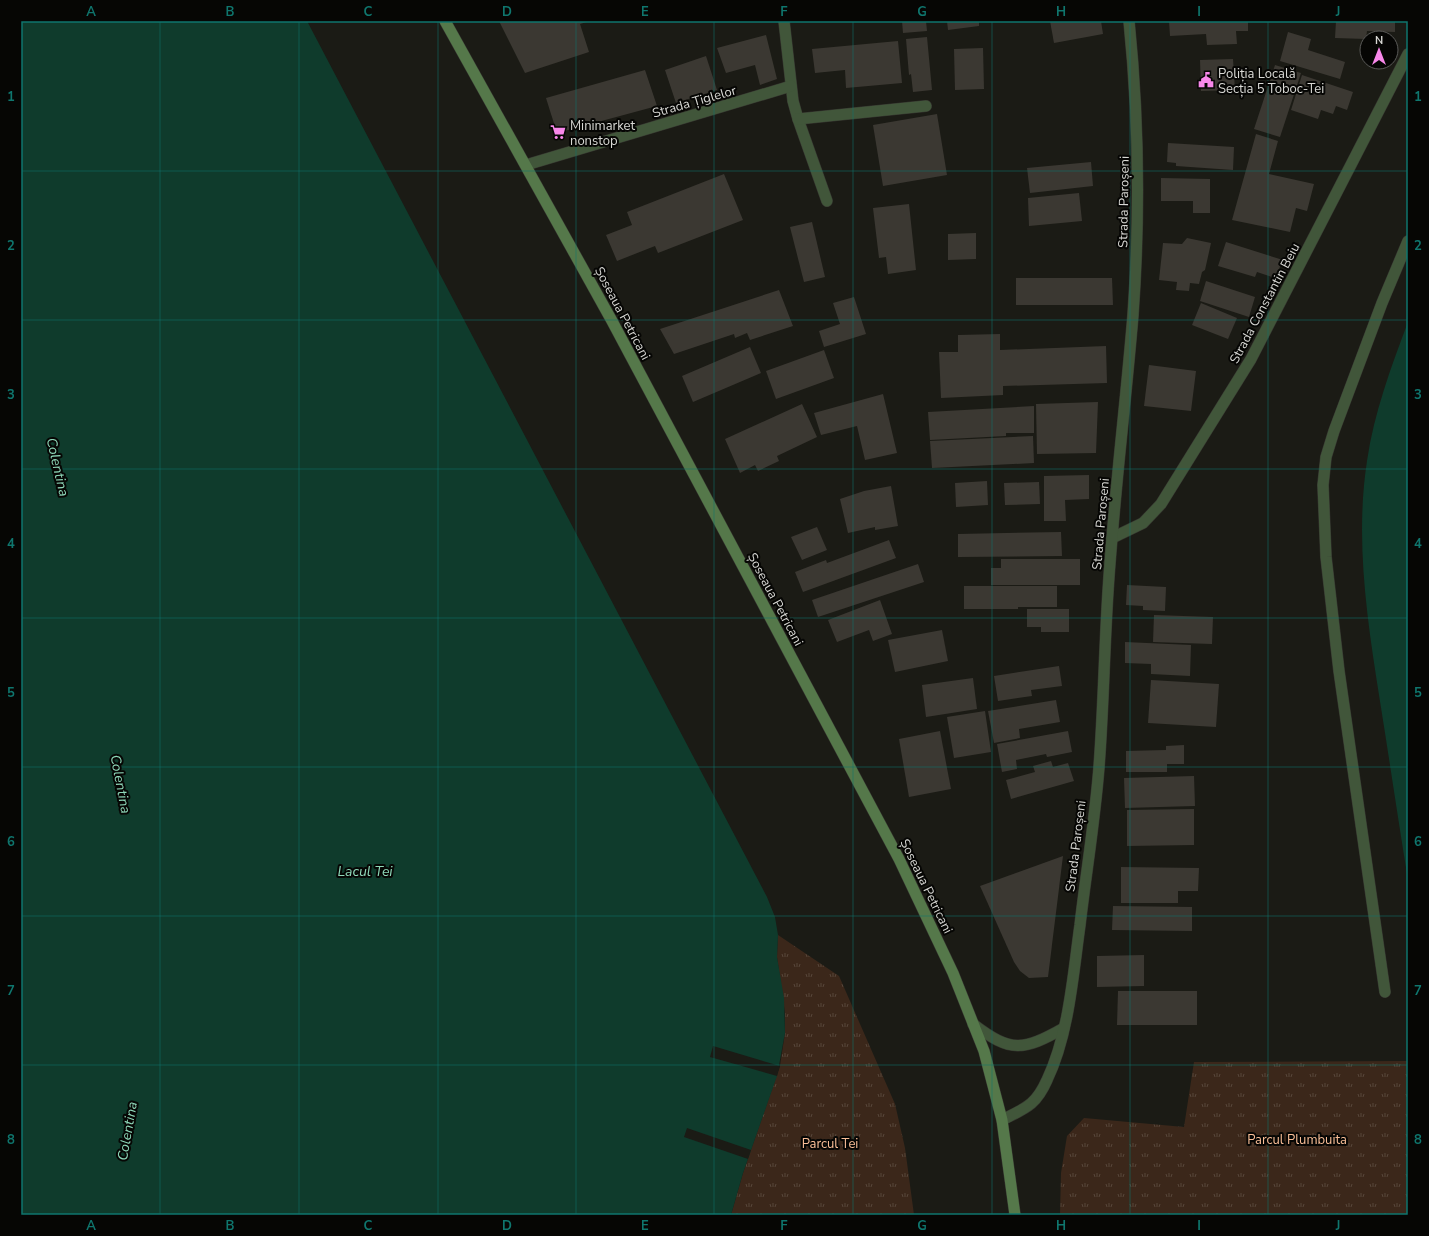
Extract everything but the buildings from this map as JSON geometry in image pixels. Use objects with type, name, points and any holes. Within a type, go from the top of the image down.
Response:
[{"type":"main road","name":"Șoseaua Petricani","points":[[445,21],[612,321],[930,921],[984,1051],[1002,1120],[1014,1215]]},
{"type":"street","points":[[784,21],[791,86],[798,119],[827,201]]},
{"type":"street","name":"Strada Paroșeni","points":[[1002,1120],[1029,1107],[1039,1095],[1048,1079],[1064,1028],[1076,951],[1098,771],[1112,538],[1132,316],[1136,254],[1137,137],[1129,21]]},
{"type":"street","name":"Strada Constantin Beiu","points":[[1112,538],[1143,523],[1161,504],[1247,366],[1408,54]]},
{"type":"street","name":"Strada Țiglelor","points":[[526,165],[791,86]]},
{"type":"street","points":[[798,119],[926,106]]},
{"type":"street","points":[[1385,992],[1339,671],[1326,557],[1323,485],[1326,457],[1334,431],[1382,303],[1408,241]]},
{"type":"street","points":[[973,1024],[990,1037],[1008,1044],[1026,1046],[1040,1041],[1064,1028]]},
{"type":"green space","name":"Parcul Tei","points":[[778,935],[839,976],[895,1104],[905,1148],[914,1215],[731,1215],[743,1173],[780,1066],[785,1033],[785,1013],[777,957]]},
{"type":"green space","name":"Parcul Plumbuita","points":[[1408,1061],[1408,1215],[1060,1215],[1061,1173],[1067,1136],[1084,1118],[1184,1127],[1194,1062]]},
{"type":"water","name":"Lacul Tei","points":[[21,21],[307,21],[767,897],[775,917],[778,935],[777,957],[784,998],[785,1033],[777,1076],[743,1173],[731,1215],[21,1215]]},
{"type":"water","points":[[1408,322],[1408,880],[1370,637],[1362,549],[1362,520],[1367,461],[1374,425],[1389,373]]},
{"type":"pier","points":[[713,1046],[780,1066],[777,1076],[710,1057]]},
{"type":"pier","points":[[687,1128],[751,1150],[748,1159],[684,1137]]},
{"type":"place","name":"Poliția Locală Secția 5 Toboc-Tei","points":[[1206,80]]},
{"type":"place","name":"Minimarket nonstop","points":[[558,132]]},
{"type":"water label","name":"Colentina","points":[[58,467]]},
{"type":"water label","name":"Colentina","points":[[121,784]]},
{"type":"water label","name":"Colentina","points":[[127,1131]]}]
